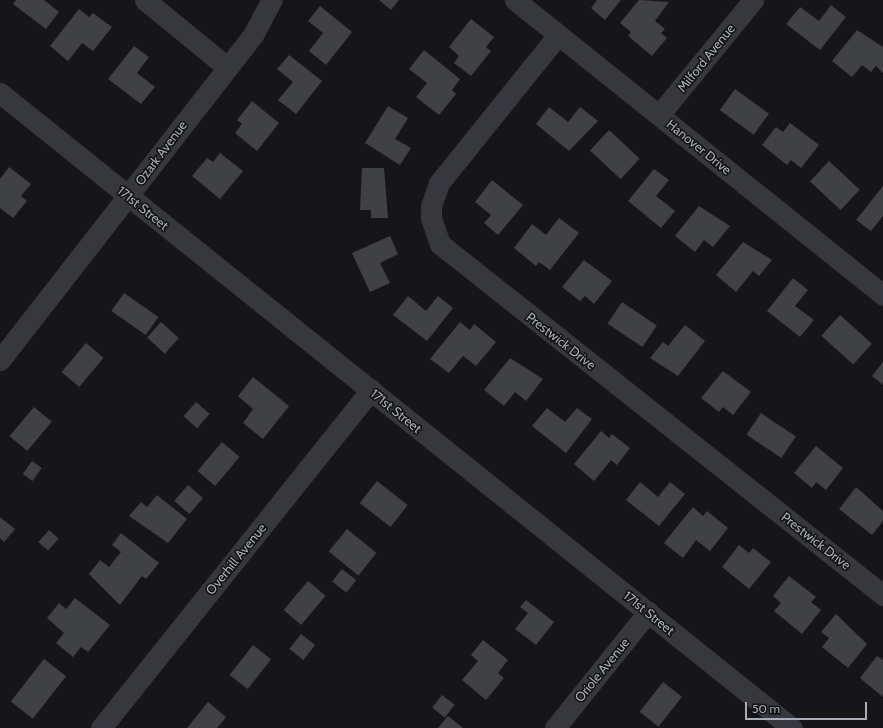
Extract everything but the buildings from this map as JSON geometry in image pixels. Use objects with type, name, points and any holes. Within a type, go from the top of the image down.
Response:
[{"type":"street","points":[[145,0],[227,67]]},
{"type":"street","name":"Ozark Avenue","points":[[0,360],[253,35],[272,0]]},
{"type":"street","name":"Hanover Drive","points":[[515,0],[883,295]]},
{"type":"street","name":"Milford Avenue","points":[[659,115],[753,0]]},
{"type":"street","name":"Prestwick Drive","points":[[558,34],[439,184],[431,206],[432,225],[440,244],[883,595]]},
{"type":"street","name":"171st Street","points":[[0,93],[792,728]]},
{"type":"street","name":"Overhill Avenue","points":[[101,728],[370,390]]},
{"type":"street","name":"Oriole Avenue","points":[[555,728],[648,612]]}]
